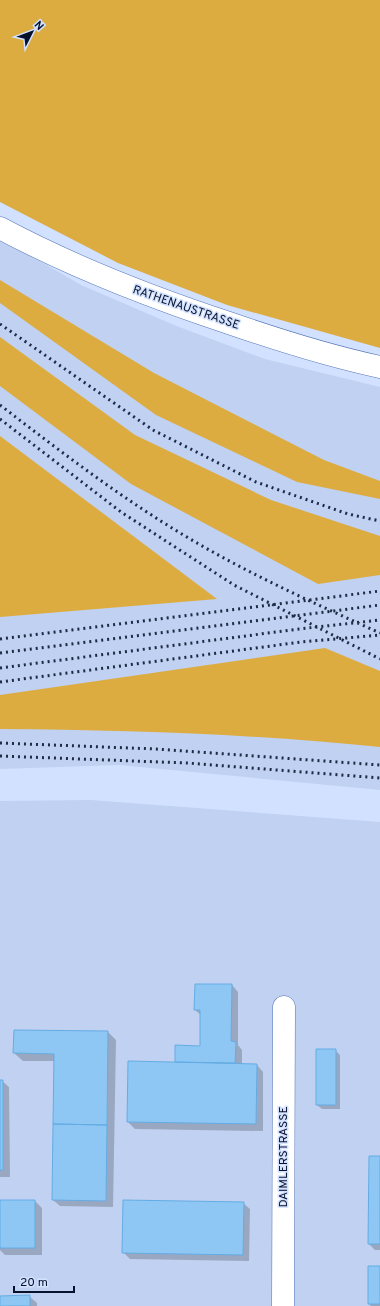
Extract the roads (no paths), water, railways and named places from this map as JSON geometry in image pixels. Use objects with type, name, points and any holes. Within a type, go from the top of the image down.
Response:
[{"type":"street","name":"RATHENAUSTRASSE","points":[[0,228],[48,254],[108,280],[179,307],[261,334],[380,367]]},
{"type":"street","name":"DAIMLERSTRASSE","points":[[283,1306],[284,1007]]},
{"type":"railway","points":[[0,324],[153,430],[256,482],[348,514],[380,521]]},
{"type":"railway","points":[[0,405],[106,484],[172,528],[248,571],[300,597],[380,633]]},
{"type":"railway","points":[[0,419],[121,512],[234,585],[380,659]]},
{"type":"railway","points":[[0,639],[380,591]]},
{"type":"railway","points":[[0,653],[380,605]]},
{"type":"railway","points":[[0,668],[299,629],[380,620]]},
{"type":"railway","points":[[0,682],[301,642],[380,635]]},
{"type":"railway","points":[[0,743],[156,749],[380,765]]},
{"type":"railway","points":[[0,756],[187,763],[380,778]]}]
